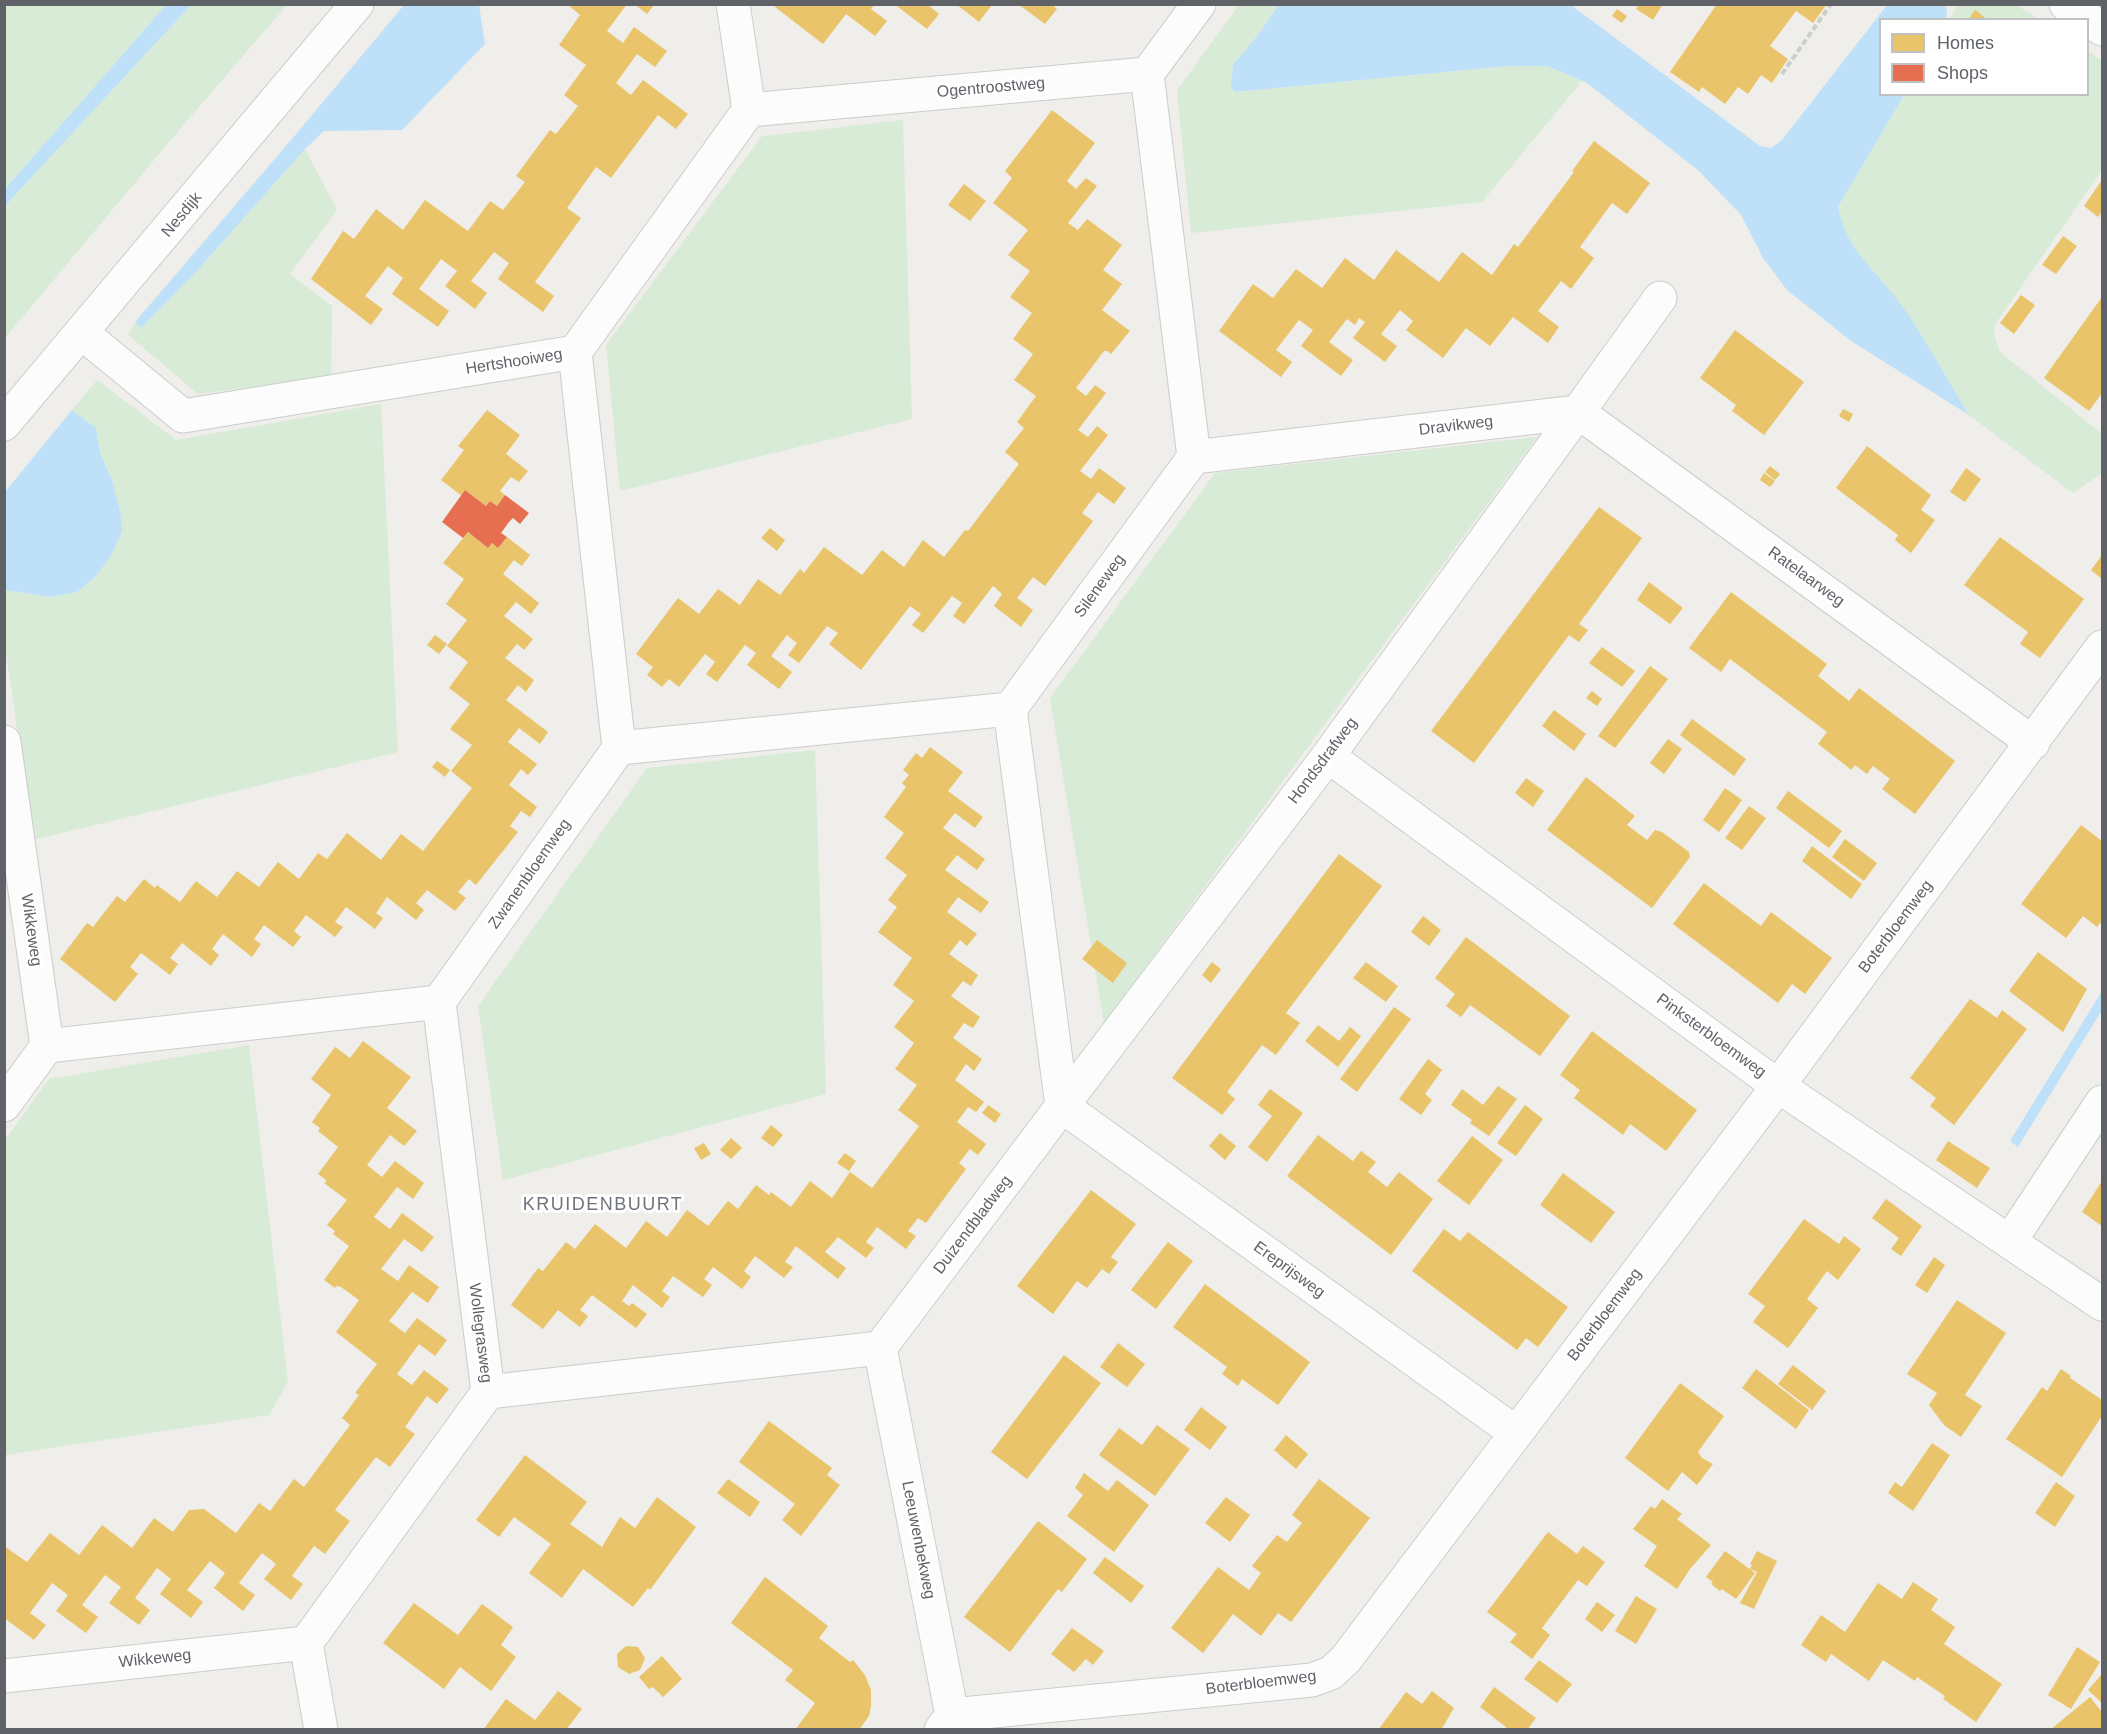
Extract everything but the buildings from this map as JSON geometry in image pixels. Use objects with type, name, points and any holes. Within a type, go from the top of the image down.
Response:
[{"type":"street","name":"Nesdijk","points":[[4,424],[357,4]]},
{"type":"street","points":[[733,4],[749,110]]},
{"type":"street","points":[[1194,457],[1147,74],[1199,4]]},
{"type":"street","points":[[2066,4],[2087,18]]},
{"type":"street","points":[[2089,20],[2103,29]]},
{"type":"street","name":"Ogentroostweg","points":[[749,110],[1147,74]]},
{"type":"street","name":"Hertshooiweg","points":[[82,333],[183,416],[575,352],[749,110]]},
{"type":"street","points":[[1578,412],[1660,298]]},
{"type":"street","points":[[575,352],[620,748],[1010,709],[1062,1106]]},
{"type":"street","name":"Dravikweg","points":[[1194,457],[1578,412]]},
{"type":"street","name":"Ratelaarweg","points":[[1578,412],[2033,743]]},
{"type":"street","name":"Hondsdrafweg","points":[[1062,1106],[1328,756],[1578,412]]},
{"type":"street","name":"Sileneweg","points":[[1010,709],[1194,457]]},
{"type":"street","name":"Boterbloemweg","points":[[946,1722],[1312,1680],[1331,1673],[1346,1659],[1778,1086],[2103,647]]},
{"type":"street","name":"Wikkeweg","points":[[4,742],[47,1046]]},
{"type":"street","name":"Zwanenbloemweg","points":[[439,1002],[620,748]]},
{"type":"street","name":"Pinksterbloemweg","points":[[1328,756],[1778,1086],[2103,1304]]},
{"type":"street","points":[[4,1105],[47,1046],[439,1002]]},
{"type":"street","name":"Wollegrasweg","points":[[306,1643],[488,1392],[439,1002]]},
{"type":"street","points":[[2010,1241],[2103,1102]]},
{"type":"street","name":"Duizendbladweg","points":[[880,1348],[1062,1106]]},
{"type":"street","name":"Ereprijsweg","points":[[1062,1106],[1516,1434]]},
{"type":"street","points":[[488,1392],[880,1348]]},
{"type":"street","name":"Leeuwenbekweg","points":[[880,1348],[946,1722]]},
{"type":"street","points":[[306,1643],[321,1730]]},
{"type":"street","name":"Wikkeweg","points":[[4,1676],[306,1643]]},
{"type":"path","points":[[1782,75],[1831,4]]},
{"type":"green space","points":[[1240,4],[1279,5],[1258,35],[1236,92],[1508,66],[1547,66],[1582,81],[1482,202],[1191,233],[1177,90]]},
{"type":"green space","points":[[1959,4],[2016,5],[2037,18],[1949,18]]},
{"type":"green space","points":[[4,5],[166,5],[5,189]]},
{"type":"green space","points":[[191,5],[287,5],[5,338],[5,206]]},
{"type":"green space","points":[[2089,52],[2102,61],[2102,170],[1996,323],[1994,334],[2000,352],[2102,434],[2102,473],[2073,493],[1969,415],[1900,304],[1860,256],[1841,225],[1838,207],[1903,96],[2089,96]]},
{"type":"green space","points":[[903,120],[912,419],[620,491],[606,345],[762,136]]},
{"type":"green space","points":[[305,149],[337,210],[290,274],[332,306],[331,376],[198,394],[128,335],[135,322],[141,328],[196,272]]},
{"type":"green space","points":[[97,380],[176,440],[381,404],[398,752],[33,840],[5,645],[4,590],[51,597],[77,592],[96,576],[111,556],[120,511],[112,480],[100,453],[96,428],[72,410]]},
{"type":"green space","points":[[1537,437],[1104,1023],[1050,698],[1215,473]]},
{"type":"green space","points":[[815,750],[826,1094],[503,1180],[478,1006],[647,768]]},
{"type":"green space","points":[[249,1045],[288,1382],[269,1415],[5,1455],[5,1140],[49,1079]]},
{"type":"water","points":[[166,5],[191,5],[5,206],[5,189]]},
{"type":"water","points":[[404,5],[479,5],[485,44],[402,130],[324,131],[305,149],[196,272],[141,328],[135,322]]},
{"type":"water","points":[[1279,5],[1571,5],[1760,146],[1771,148],[1782,140],[1887,5],[1943,5],[1947,9],[1946,18],[1879,18],[1879,96],[1903,96],[1838,207],[1842,222],[1855,248],[1909,316],[1969,415],[1851,341],[1787,290],[1763,258],[1741,215],[1699,171],[1587,83],[1547,66],[1508,66],[1235,92],[1231,87],[1233,65]]},
{"type":"water","points":[[72,410],[96,428],[100,453],[112,480],[120,511],[122,531],[111,556],[96,576],[77,592],[51,597],[5,590],[5,492]]},
{"type":"water","points":[[2102,991],[2102,1010],[2018,1147],[2010,1141]]},
{"type":"district","name":"KRUIDENBUURT","points":[[603,1205]]}]
